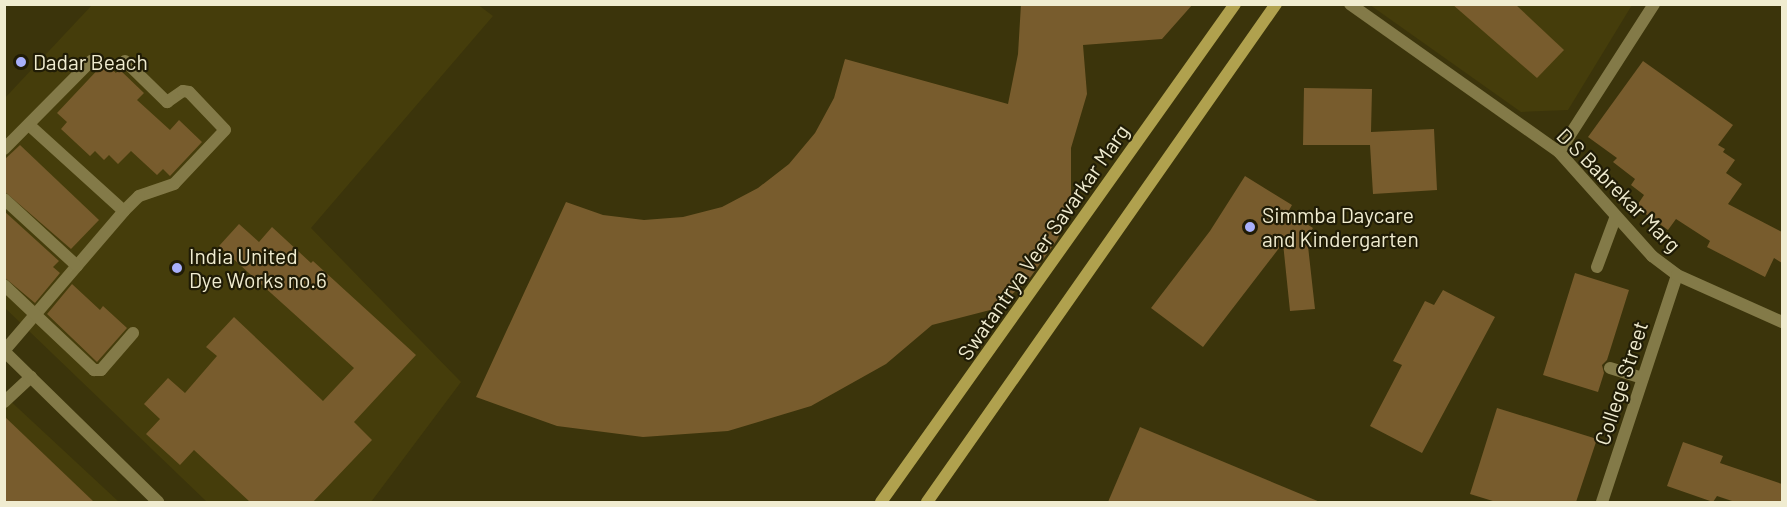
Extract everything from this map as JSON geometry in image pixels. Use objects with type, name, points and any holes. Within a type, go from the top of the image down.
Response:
[{"type":"main road","name":"Swatantrya Veer Savarkar Marg","points":[[882,502],[1235,4]]},
{"type":"main road","points":[[927,502],[1276,4]]},
{"type":"street","name":"D S Babrekar Marg","points":[[1350,4],[1558,152],[1652,256],[1677,275],[1782,322]]},
{"type":"street","points":[[1558,152],[1654,4]]},
{"type":"street","points":[[4,150],[91,61]]},
{"type":"street","points":[[125,61],[167,102],[183,91],[189,92],[225,130],[174,184],[139,196],[4,351],[158,502]]},
{"type":"street","points":[[28,125],[124,212]]},
{"type":"street","points":[[4,199],[77,266]]},
{"type":"street","points":[[1597,267],[1616,216]]},
{"type":"street","name":"College Street","points":[[1602,502],[1677,275]]},
{"type":"street","points":[[4,285],[37,313],[97,371],[133,333]]},
{"type":"street","points":[[1610,368],[1643,378]]},
{"type":"street","points":[[4,402],[31,377]]},
{"type":"shaded area","name":"India United Dye Works no.6","points":[[477,4],[493,16],[311,228],[461,382],[371,502],[207,502],[5,308],[4,99],[92,5]]},
{"type":"shaded area","points":[[1370,5],[1632,5],[1568,110],[1521,112]]},
{"type":"shaded area","points":[[5,396],[119,502],[5,502]]},
{"type":"building","points":[[1021,4],[1193,4],[1162,39],[1083,45],[1087,94],[1071,148],[1071,211],[1057,240],[1027,282],[994,309],[932,325],[886,364],[811,406],[728,431],[643,437],[557,426],[476,397],[566,202],[603,215],[644,220],[683,217],[722,207],[758,188],[789,164],[815,133],[834,98],[845,59],[1008,104],[1018,54]]},
{"type":"building","points":[[1452,4],[1515,4],[1564,50],[1537,78]]},
{"type":"building","points":[[1643,61],[1733,125],[1718,145],[1725,149],[1723,152],[1735,160],[1726,173],[1742,184],[1728,204],[1782,232],[1782,263],[1774,258],[1765,277],[1707,247],[1710,241],[1676,219],[1668,230],[1636,207],[1644,195],[1631,185],[1635,179],[1613,162],[1617,158],[1588,137]]},
{"type":"building","points":[[104,63],[116,73],[119,69],[144,93],[137,100],[170,130],[179,120],[202,142],[170,176],[163,169],[157,175],[131,151],[118,164],[109,155],[104,160],[95,151],[90,156],[61,129],[67,122],[57,113]]},
{"type":"building","points":[[1304,88],[1372,89],[1371,132],[1434,129],[1437,190],[1373,194],[1370,145],[1303,145]]},
{"type":"building","points":[[20,145],[99,220],[71,249],[4,191],[4,160]]},
{"type":"building","points":[[1245,176],[1292,205],[1288,212],[1313,228],[1307,237],[1315,309],[1290,311],[1283,243],[1203,347],[1151,308],[1210,231]]},
{"type":"building","points":[[4,211],[59,261],[53,267],[60,273],[35,303],[4,277]]},
{"type":"building","points":[[239,224],[259,242],[272,227],[311,263],[313,261],[416,355],[354,422],[372,440],[313,502],[250,502],[194,450],[180,465],[146,434],[160,419],[144,404],[168,378],[185,393],[217,356],[206,347],[234,317],[323,401],[354,368],[219,246]]},
{"type":"building","points":[[1575,273],[1629,290],[1607,360],[1602,365],[1604,373],[1598,392],[1543,375]]},
{"type":"building","points":[[72,284],[100,310],[103,306],[127,328],[97,362],[47,314]]},
{"type":"building","points":[[1443,290],[1495,317],[1422,453],[1370,426],[1402,365],[1393,361],[1425,301],[1434,305]]},
{"type":"building","points":[[1497,408],[1597,439],[1576,502],[1496,502],[1470,494]]},
{"type":"building","points":[[4,416],[94,502],[4,502]]},
{"type":"building","points":[[1140,427],[1320,502],[1108,502]]},
{"type":"building","points":[[1683,442],[1723,456],[1720,463],[1782,484],[1782,502],[1735,502],[1717,496],[1713,502],[1667,486]]},
{"type":"place","name":"Dadar Beach","points":[[21,62]]},
{"type":"place","name":"Simmba Daycare and Kindergarten","points":[[1250,227]]},
{"type":"place","name":"India United Dye Works no.6","points":[[177,268]]}]
